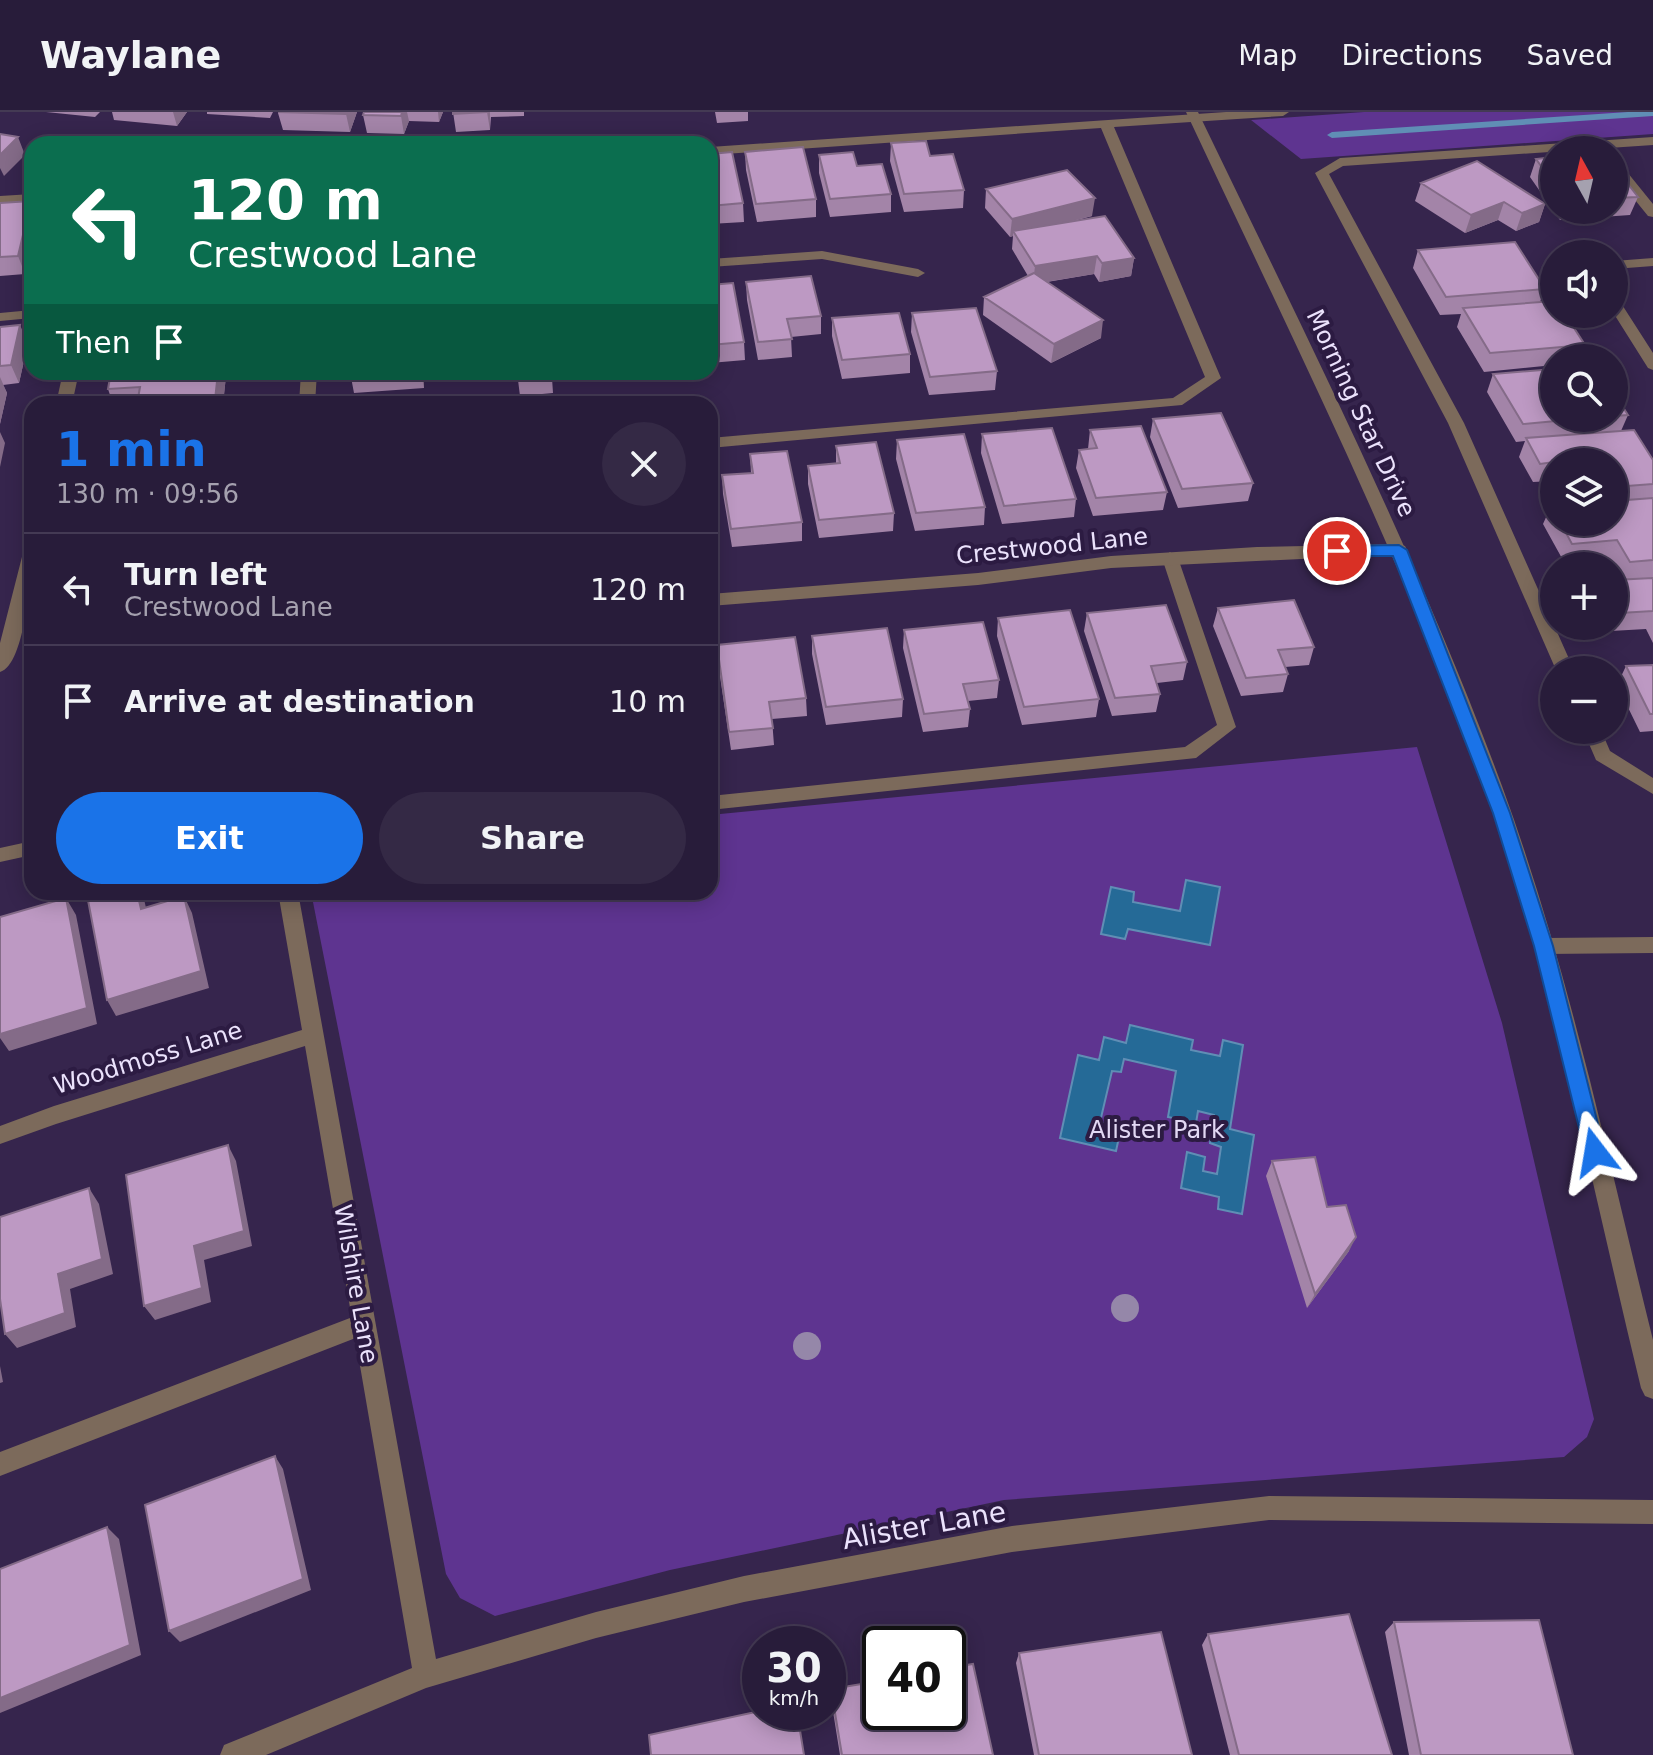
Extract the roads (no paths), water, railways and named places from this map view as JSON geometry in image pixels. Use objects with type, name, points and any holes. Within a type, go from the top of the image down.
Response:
[{"type":"street","points":[[718,150],[1106,124],[1193,115],[1283,112]]},
{"type":"street","name":"Morning Star Drive","points":[[1193,115],[1399,550],[1493,787],[1544,946],[1653,1388]]},
{"type":"street","points":[[718,442],[1177,402],[1213,378],[1106,124]]},
{"type":"street","points":[[1628,144],[1653,141]]},
{"type":"street","points":[[1540,151],[1340,162],[1322,173],[1456,423],[1559,656]]},
{"type":"street","points":[[1628,182],[1653,213]]},
{"type":"street","points":[[0,200],[24,198]]},
{"type":"street","points":[[718,262],[822,255],[918,273]]},
{"type":"street","points":[[1628,264],[1653,262]]},
{"type":"street","points":[[0,317],[24,315]]},
{"type":"street","points":[[1628,325],[1653,365]]},
{"type":"street","name":"Crestwood Lane","points":[[718,599],[978,579],[1111,562],[1257,553],[1399,550]]},
{"type":"street","points":[[718,802],[1189,753],[1227,727],[1170,558]]},
{"type":"street","points":[[0,666],[13,632],[24,584]]},
{"type":"street","points":[[1598,744],[1603,755],[1653,787]]},
{"type":"street","points":[[0,855],[24,850]]},
{"type":"street","name":"Wilshire Lane","points":[[289,900],[426,1675]]},
{"type":"street","points":[[1544,946],[1653,945]]},
{"type":"street","name":"Woodmoss Lane","points":[[0,1135],[54,1115],[313,1035]]},
{"type":"street","points":[[0,1464],[363,1324]]},
{"type":"street","name":"Alister Lane","points":[[234,1755],[426,1675],[596,1625],[744,1589],[1012,1539],[1269,1508],[1653,1512]]},
{"type":"water","points":[[1186,880],[1220,887],[1210,945],[1128,929],[1125,939],[1101,934],[1111,887],[1134,892],[1133,902],[1180,911]]},
{"type":"water","points":[[1130,1025],[1193,1040],[1191,1050],[1220,1056],[1223,1040],[1243,1045],[1230,1129],[1254,1135],[1242,1214],[1218,1209],[1219,1197],[1181,1188],[1187,1152],[1205,1157],[1203,1171],[1217,1174],[1221,1147],[1210,1143],[1214,1115],[1198,1111],[1196,1123],[1168,1117],[1176,1071],[1124,1059],[1121,1072],[1112,1071],[1100,1122],[1121,1128],[1116,1151],[1060,1138],[1078,1055],[1099,1060],[1104,1037],[1126,1043]]},
{"type":"waterway","points":[[1332,135],[1653,113]]},
{"type":"park label","name":"Alister Park","points":[[1157,1130]]}]
